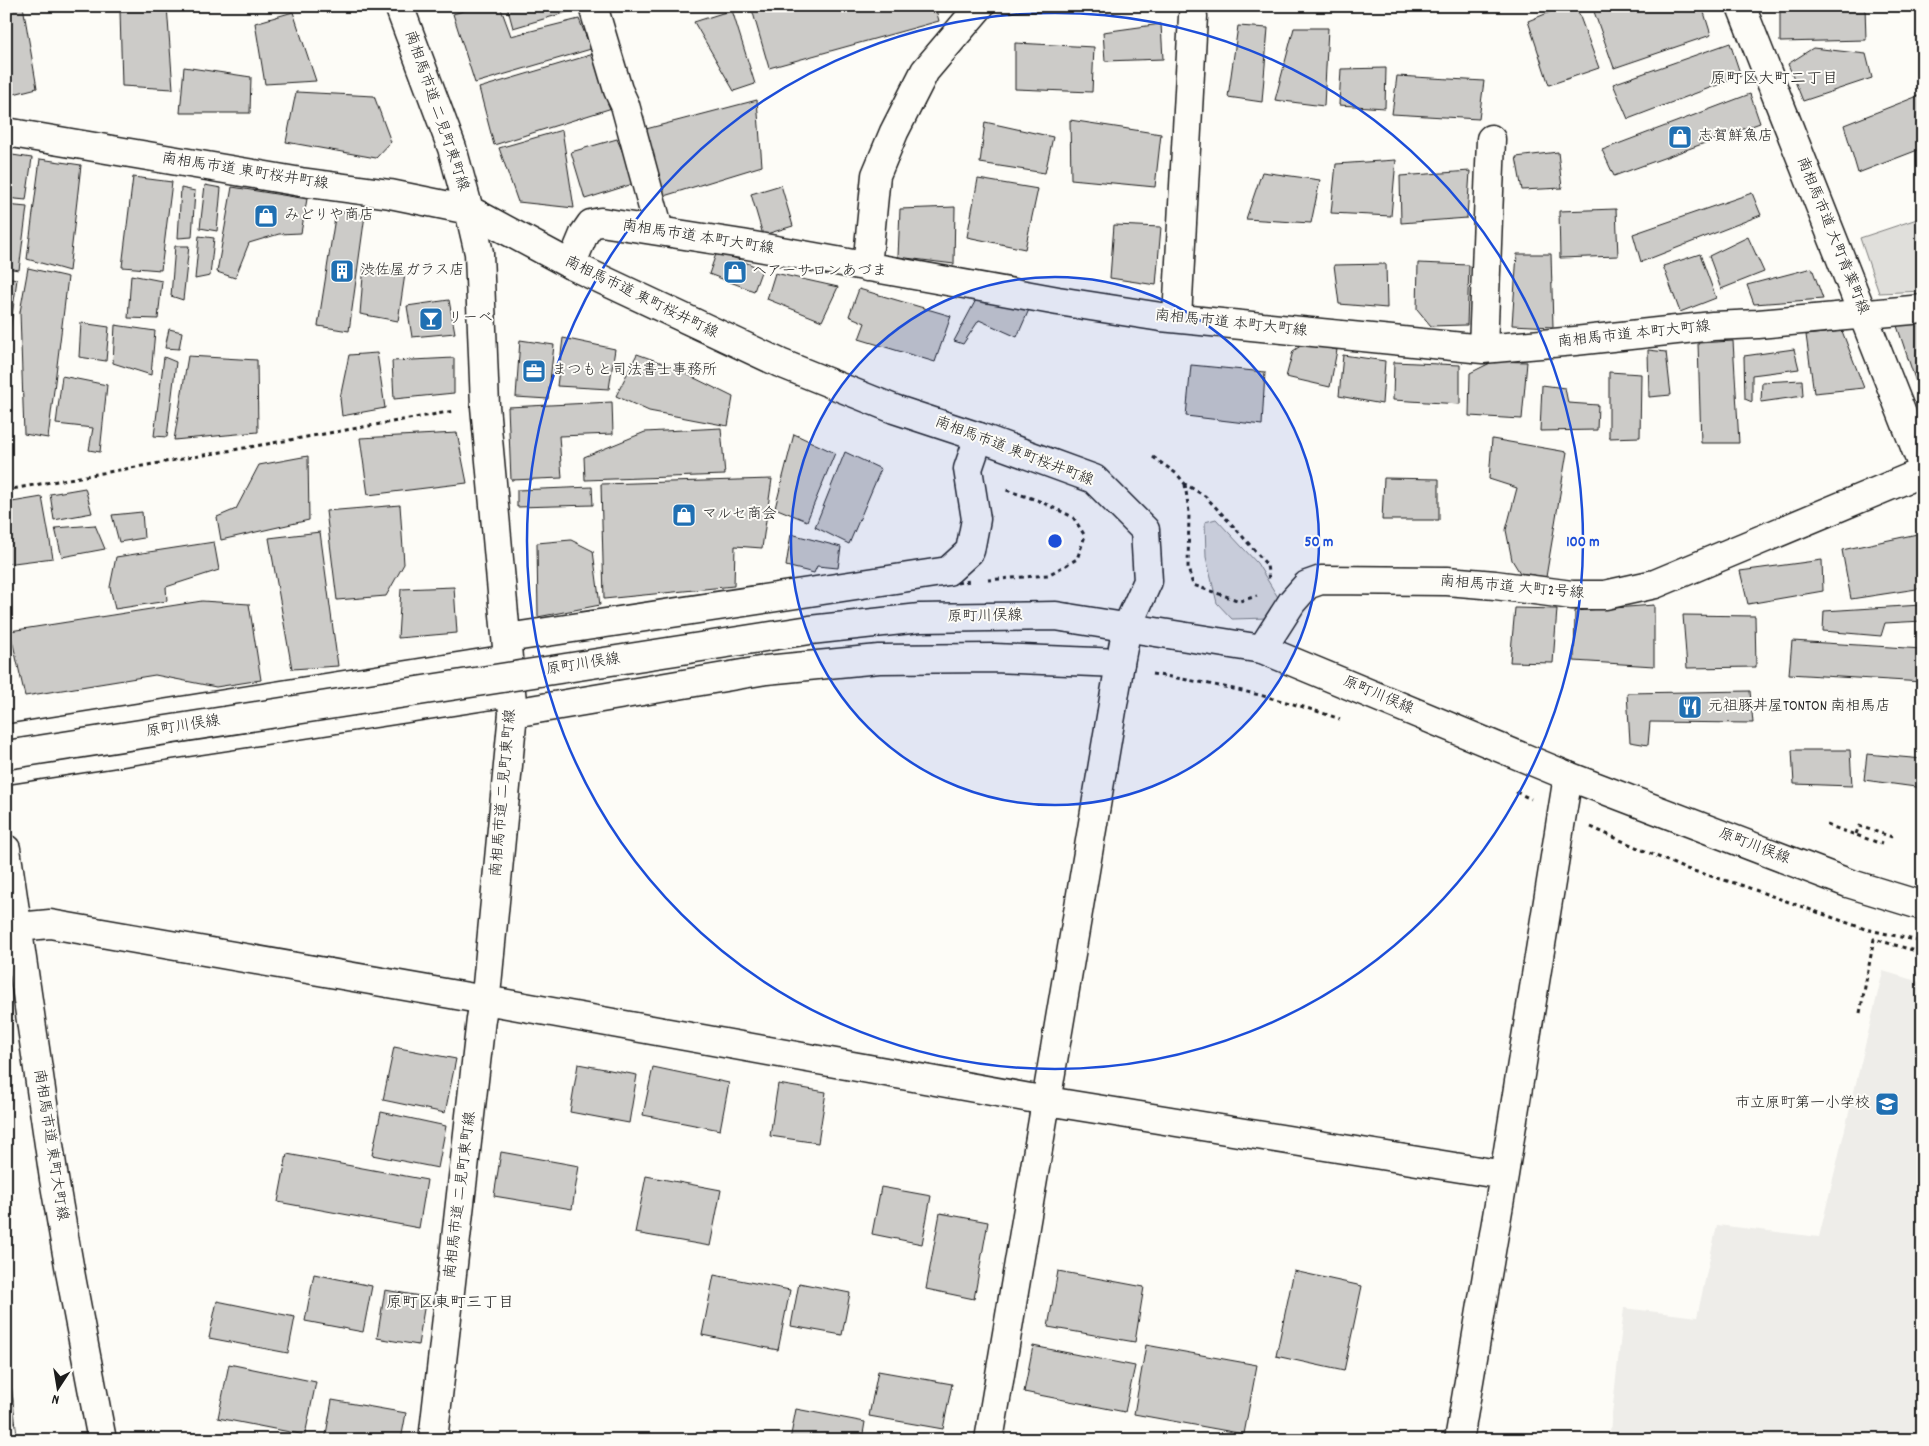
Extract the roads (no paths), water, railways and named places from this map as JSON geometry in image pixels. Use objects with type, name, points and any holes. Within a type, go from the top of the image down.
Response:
[{"type":"street","name":"南相馬市道 二見町東町線","points":[[399,6],[452,148],[479,253],[485,406],[512,702],[485,1000],[433,1440]]},
{"type":"street","points":[[593,6],[618,90],[625,104],[659,230]]},
{"type":"street","points":[[867,267],[876,175],[925,71],[980,6]]},
{"type":"street","name":"南相馬市道 大町青葉町線","points":[[1741,6],[1923,467]]},
{"type":"street","points":[[1177,318],[1193,16]]},
{"type":"street","name":"南相馬市道 東町桜井町線","points":[[6,132],[300,182],[390,194],[469,210],[571,265],[780,364],[894,409],[978,437],[1094,480],[1145,530],[1148,581],[1127,627],[1120,663],[989,1440]]},
{"type":"street","points":[[1483,349],[1491,139]]},
{"type":"street","name":"南相馬市道 本町大町線","points":[[571,265],[590,224],[601,222],[659,230],[1058,301],[1177,318],[1483,349],[1713,326],[1758,324],[1923,309]]},
{"type":"street","points":[[6,739],[948,571],[970,551],[976,519],[968,469],[978,437]]},
{"type":"street","name":"南相馬市道 大町2号線","points":[[1262,649],[1292,602],[1307,585],[1321,580],[1448,581],[1572,595],[1605,595],[1655,584],[1923,472]]},
{"type":"street","name":"原町川俣線","points":[[6,755],[810,630],[920,618],[1056,616],[1262,649],[1568,776],[1848,883],[1923,906]]},
{"type":"street","points":[[6,770],[512,702],[766,670],[879,658],[994,658],[1120,663]]},
{"type":"street","points":[[1459,1440],[1568,776]]},
{"type":"street","name":"南相馬市道 東町大町線","points":[[6,849],[54,1179],[102,1440]]},
{"type":"street","points":[[18,927],[50,924],[1047,1101],[1504,1175]]},
{"type":"railway","points":[[6,1358],[15,1440]]},
{"type":"place","name":"志賀鮮魚店","points":[[1680,137]]},
{"type":"place","name":"みどりや商店","points":[[266,216]]},
{"type":"place","name":"渋佐屋ガラス店","points":[[342,271]]},
{"type":"place","name":"ヘアーサロンあづま","points":[[735,272]]},
{"type":"place","name":"リーベ","points":[[431,319]]},
{"type":"place","name":"まつもと司法書士事務所","points":[[534,371]]},
{"type":"place","name":"マルセ商会","points":[[684,515]]},
{"type":"place","name":"元祖豚丼屋TONTON 南相馬店","points":[[1690,707]]},
{"type":"place","name":"市立原町第一小学校","points":[[1887,1104]]},
{"type":"district","name":"原町区大町二丁目","points":[[1774,79]]},
{"type":"district","name":"原町区東町三丁目","points":[[450,1303]]}]
